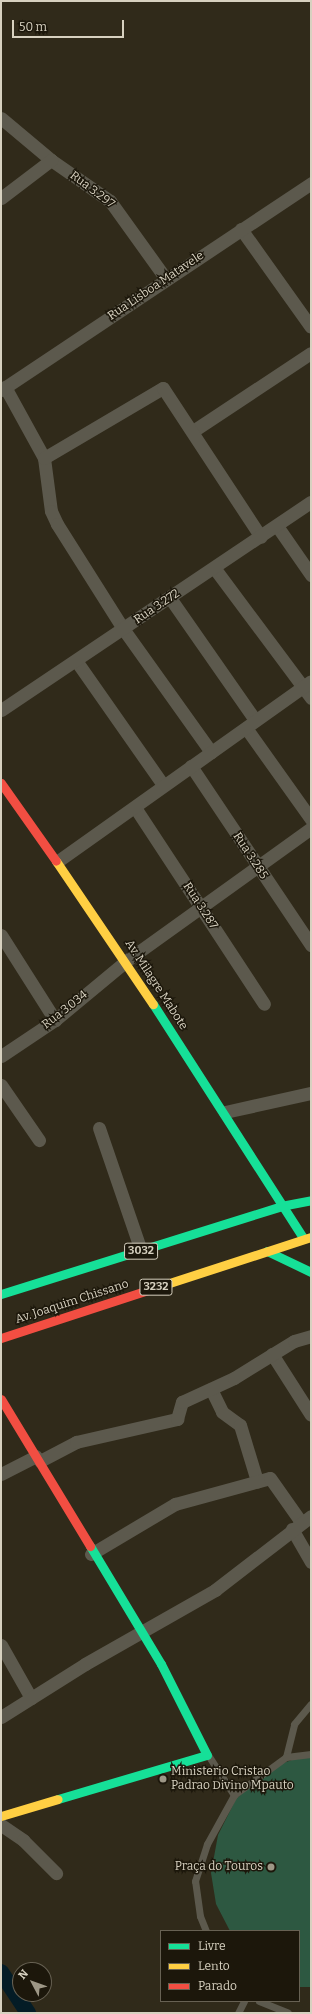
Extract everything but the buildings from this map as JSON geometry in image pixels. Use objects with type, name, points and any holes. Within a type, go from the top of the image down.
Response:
[{"type":"street","name":"Rua 3.297","points":[[1,118],[51,160],[110,201],[166,279]]},
{"type":"street","points":[[1,198],[51,160]]},
{"type":"street","name":"Rua Lisboa Matavele","points":[[3,388],[311,183]]},
{"type":"street","points":[[241,229],[307,311],[311,327]]},
{"type":"street","points":[[193,431],[311,353]]},
{"type":"street","points":[[3,388],[44,458],[51,511],[57,524],[124,630],[211,752]]},
{"type":"street","points":[[44,458],[160,388],[166,390],[261,537]]},
{"type":"street","name":"Rua 3.272","points":[[1,710],[77,662],[311,502]]},
{"type":"street","points":[[277,526],[311,575]]},
{"type":"street","points":[[215,569],[307,684],[311,698]]},
{"type":"street","points":[[170,598],[311,819]]},
{"type":"street","points":[[77,662],[163,785]]},
{"type":"street","points":[[58,861],[136,809],[163,785],[307,684]]},
{"type":"street","name":"Rua 3.285","points":[[191,766],[311,945]]},
{"type":"street","name":"Av. Milagre Mabote","points":[[1,783],[58,861],[126,961],[225,1112],[282,1206],[307,1238]]},
{"type":"street","name":"Rua 3.287","points":[[136,809],[264,1004]]},
{"type":"street","name":"Rua 3.034","points":[[1,1056],[55,1020],[126,961],[258,868],[311,828]]},
{"type":"street","points":[[1,935],[55,1020]]},
{"type":"street","points":[[1,1085],[39,1140]]},
{"type":"street","points":[[225,1112],[311,1093]]},
{"type":"street","points":[[100,1128],[141,1251]]},
{"type":"street","points":[[282,1206],[311,1200]]},
{"type":"street","name":"3032","points":[[1,1294],[282,1206]]},
{"type":"street","points":[[307,1238],[311,1250]]},
{"type":"street","name":"Av. Joaquim Chissano","points":[[1,1338],[307,1238]]},
{"type":"street","points":[[267,1251],[311,1272]]},
{"type":"street","points":[[1,1474],[76,1442],[178,1419],[182,1402],[211,1389],[294,1341],[311,1336]]},
{"type":"street","points":[[272,1354],[311,1415]]},
{"type":"street","points":[[211,1389],[222,1412],[240,1425],[258,1481]]},
{"type":"street","points":[[1,1398],[38,1458],[91,1554],[161,1664],[208,1754],[1,1816]]},
{"type":"street","points":[[91,1554],[175,1504],[272,1478],[301,1522],[311,1562]]},
{"type":"street","points":[[1,1717],[140,1632],[215,1590],[301,1522]]},
{"type":"street","points":[[1,1645],[31,1698]]},
{"type":"street","points":[[1,1825],[23,1840],[56,1873]]},
{"type":"lane","points":[[286,1757],[294,1724],[311,1704]]},
{"type":"lane","points":[[208,1754],[234,1795]]},
{"type":"lane","points":[[206,1930],[200,1916],[195,1881],[207,1844],[234,1795],[286,1757],[311,1754]]},
{"type":"lane","points":[[238,2013],[244,2002]]},
{"type":"lane","points":[[261,2002],[288,2013]]},
{"type":"green space","name":"Praça do Touros","points":[[306,1755],[311,1755],[311,1987],[300,1987],[300,1930],[229,1930],[216,1904],[211,1873],[218,1835],[236,1799],[272,1767]]},
{"type":"waterway","points":[[1,1972],[28,2013]]},
{"type":"traffic: fast","points":[[153,1004],[304,1239]]},
{"type":"traffic: fast","points":[[1,1294],[281,1206],[311,1200]]},
{"type":"traffic: fast","points":[[267,1251],[311,1272]]},
{"type":"traffic: fast","points":[[58,1799],[207,1755],[161,1664],[90,1546]]},
{"type":"traffic: slow","points":[[56,861],[153,1004]]},
{"type":"traffic: slow","points":[[151,1289],[311,1237]]},
{"type":"traffic: slow","points":[[1,1816],[58,1799]]},
{"type":"traffic: jam","points":[[1,783],[56,861]]},
{"type":"traffic: jam","points":[[1,1338],[151,1289]]},
{"type":"traffic: jam","points":[[1,1399],[90,1546]]},
{"type":"place","name":"Ministerio Cristao Padrao Divino Mpauto","points":[[163,1779]]},
{"type":"place","name":"Praça do Touros","points":[[271,1867]]}]
